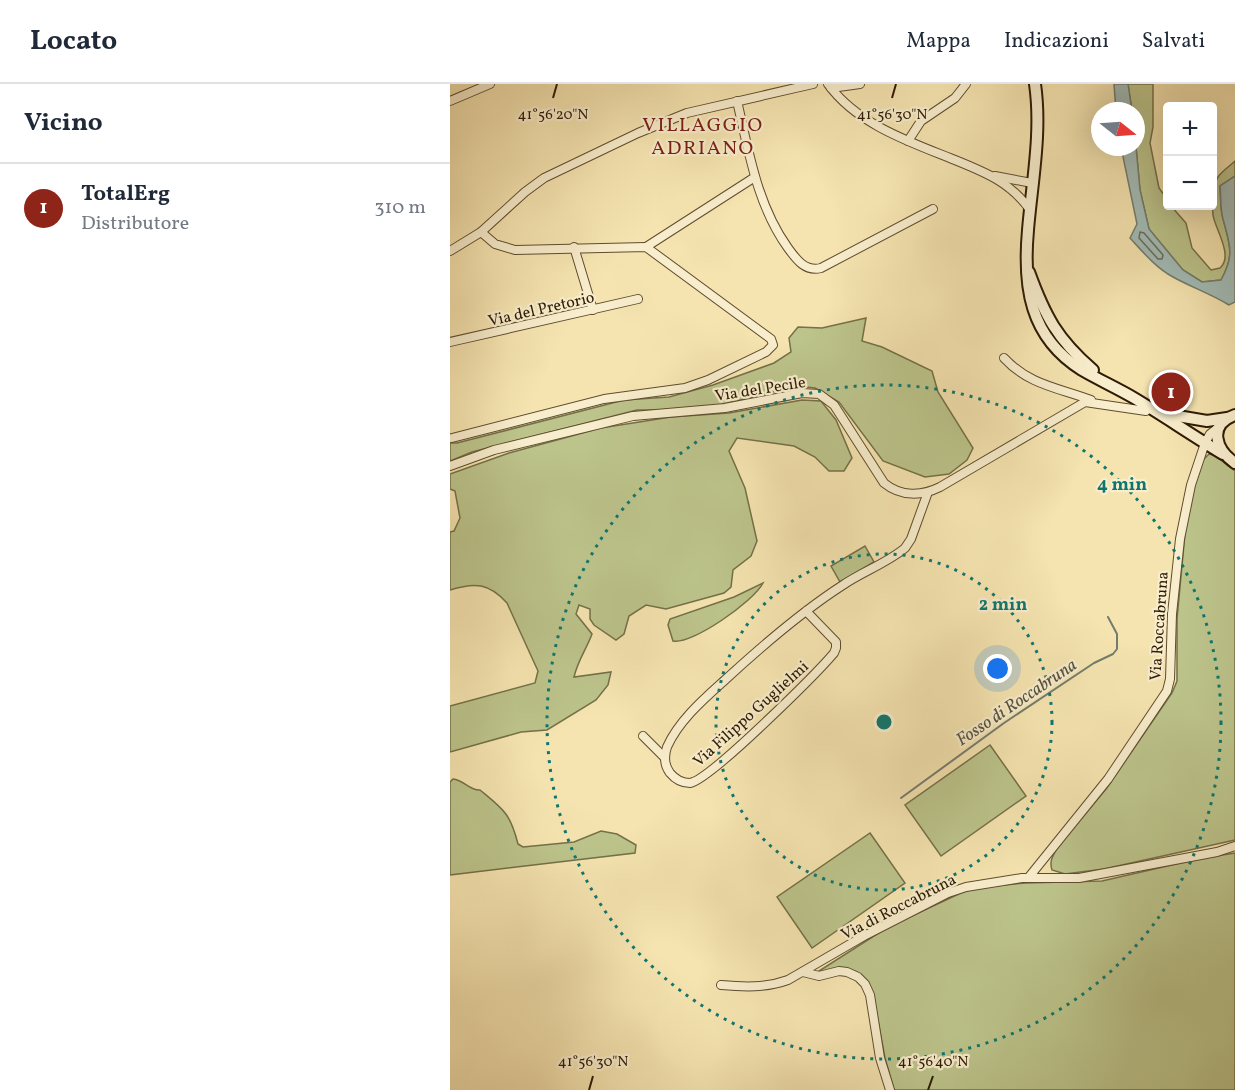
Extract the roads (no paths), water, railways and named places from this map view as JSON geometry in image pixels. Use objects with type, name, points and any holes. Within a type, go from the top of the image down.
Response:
[{"type":"main road","points":[[1035,84],[1037,115],[1026,286],[1030,301],[1046,335],[1068,360],[1081,369],[1159,413],[1235,464]]},
{"type":"main road","points":[[1159,413],[1207,421],[1227,420]]},
{"type":"main road","points":[[1223,454],[1217,437],[1227,420]]},
{"type":"street","points":[[450,101],[490,84]]},
{"type":"street","points":[[450,250],[481,232],[530,188],[561,168],[672,118],[813,84]]},
{"type":"street","points":[[829,86],[860,84]]},
{"type":"street","points":[[908,141],[923,119],[955,98],[966,84]]},
{"type":"street","points":[[829,86],[847,105],[882,128],[908,141],[994,176],[1032,183]]},
{"type":"street","points":[[737,101],[755,177],[764,204],[777,231],[796,258],[811,269],[821,268],[933,209]]},
{"type":"street","points":[[994,176],[1016,192],[1030,210]]},
{"type":"street","points":[[481,232],[493,242],[508,249],[530,251],[646,247],[755,177]]},
{"type":"street","name":"Via del Pecile","points":[[452,438],[608,398],[685,388],[708,380],[766,352],[773,345],[771,339],[646,247]]},
{"type":"street","points":[[574,248],[593,310]]},
{"type":"street","name":"Via del Pretorio","points":[[450,342],[638,299]]},
{"type":"street","points":[[1004,358],[1018,372],[1032,380],[1098,403],[1135,411],[1146,411],[1149,407]]},
{"type":"street","name":"Via del Pecile","points":[[450,466],[501,448],[622,418],[719,409],[787,394],[807,392],[824,397],[834,405],[888,485],[908,494],[928,492]]},
{"type":"street","points":[[928,492],[1073,408],[1085,402],[1098,403]]},
{"type":"street","points":[[1205,443],[1212,431],[1227,420]]},
{"type":"street","name":"Via Roccabruna","points":[[1029,877],[1105,783],[1167,691],[1170,679],[1172,614],[1181,531],[1191,485],[1205,443]]},
{"type":"street","name":"Via Filippo Guglielmi","points":[[806,610],[836,644],[834,653],[759,728],[695,781],[685,782],[674,777],[664,757],[677,730],[697,707],[806,610],[846,582],[905,548],[911,539],[928,492]]},
{"type":"street","points":[[643,736],[664,757]]},
{"type":"street","name":"Via di Roccabruna","points":[[722,985],[766,986],[782,982],[948,893],[976,884],[1029,877],[1078,878],[1217,852],[1235,846]]},
{"type":"street","points":[[803,972],[819,976],[839,971],[847,972],[858,976],[865,984],[870,995],[880,1058],[890,1090]]},
{"type":"water","points":[[1114,84],[1128,84],[1131,102],[1115,102]]},
{"type":"water","points":[[1123,156],[1137,156],[1140,190],[1149,229],[1183,270],[1202,282],[1221,280],[1228,264],[1230,250],[1221,211],[1220,186],[1235,176],[1235,302],[1229,305],[1161,269],[1130,238],[1137,224]]},
{"type":"waterway","name":"Fosso di Roccabruna","points":[[901,798],[1004,723],[1094,663],[1113,654],[1117,649],[1117,634],[1108,617]]},
{"type":"place","name":"TotalErg","points":[[1171,392]]},
{"type":"district","name":"VILLAGGIO ADRIANO","points":[[703,136]]}]
